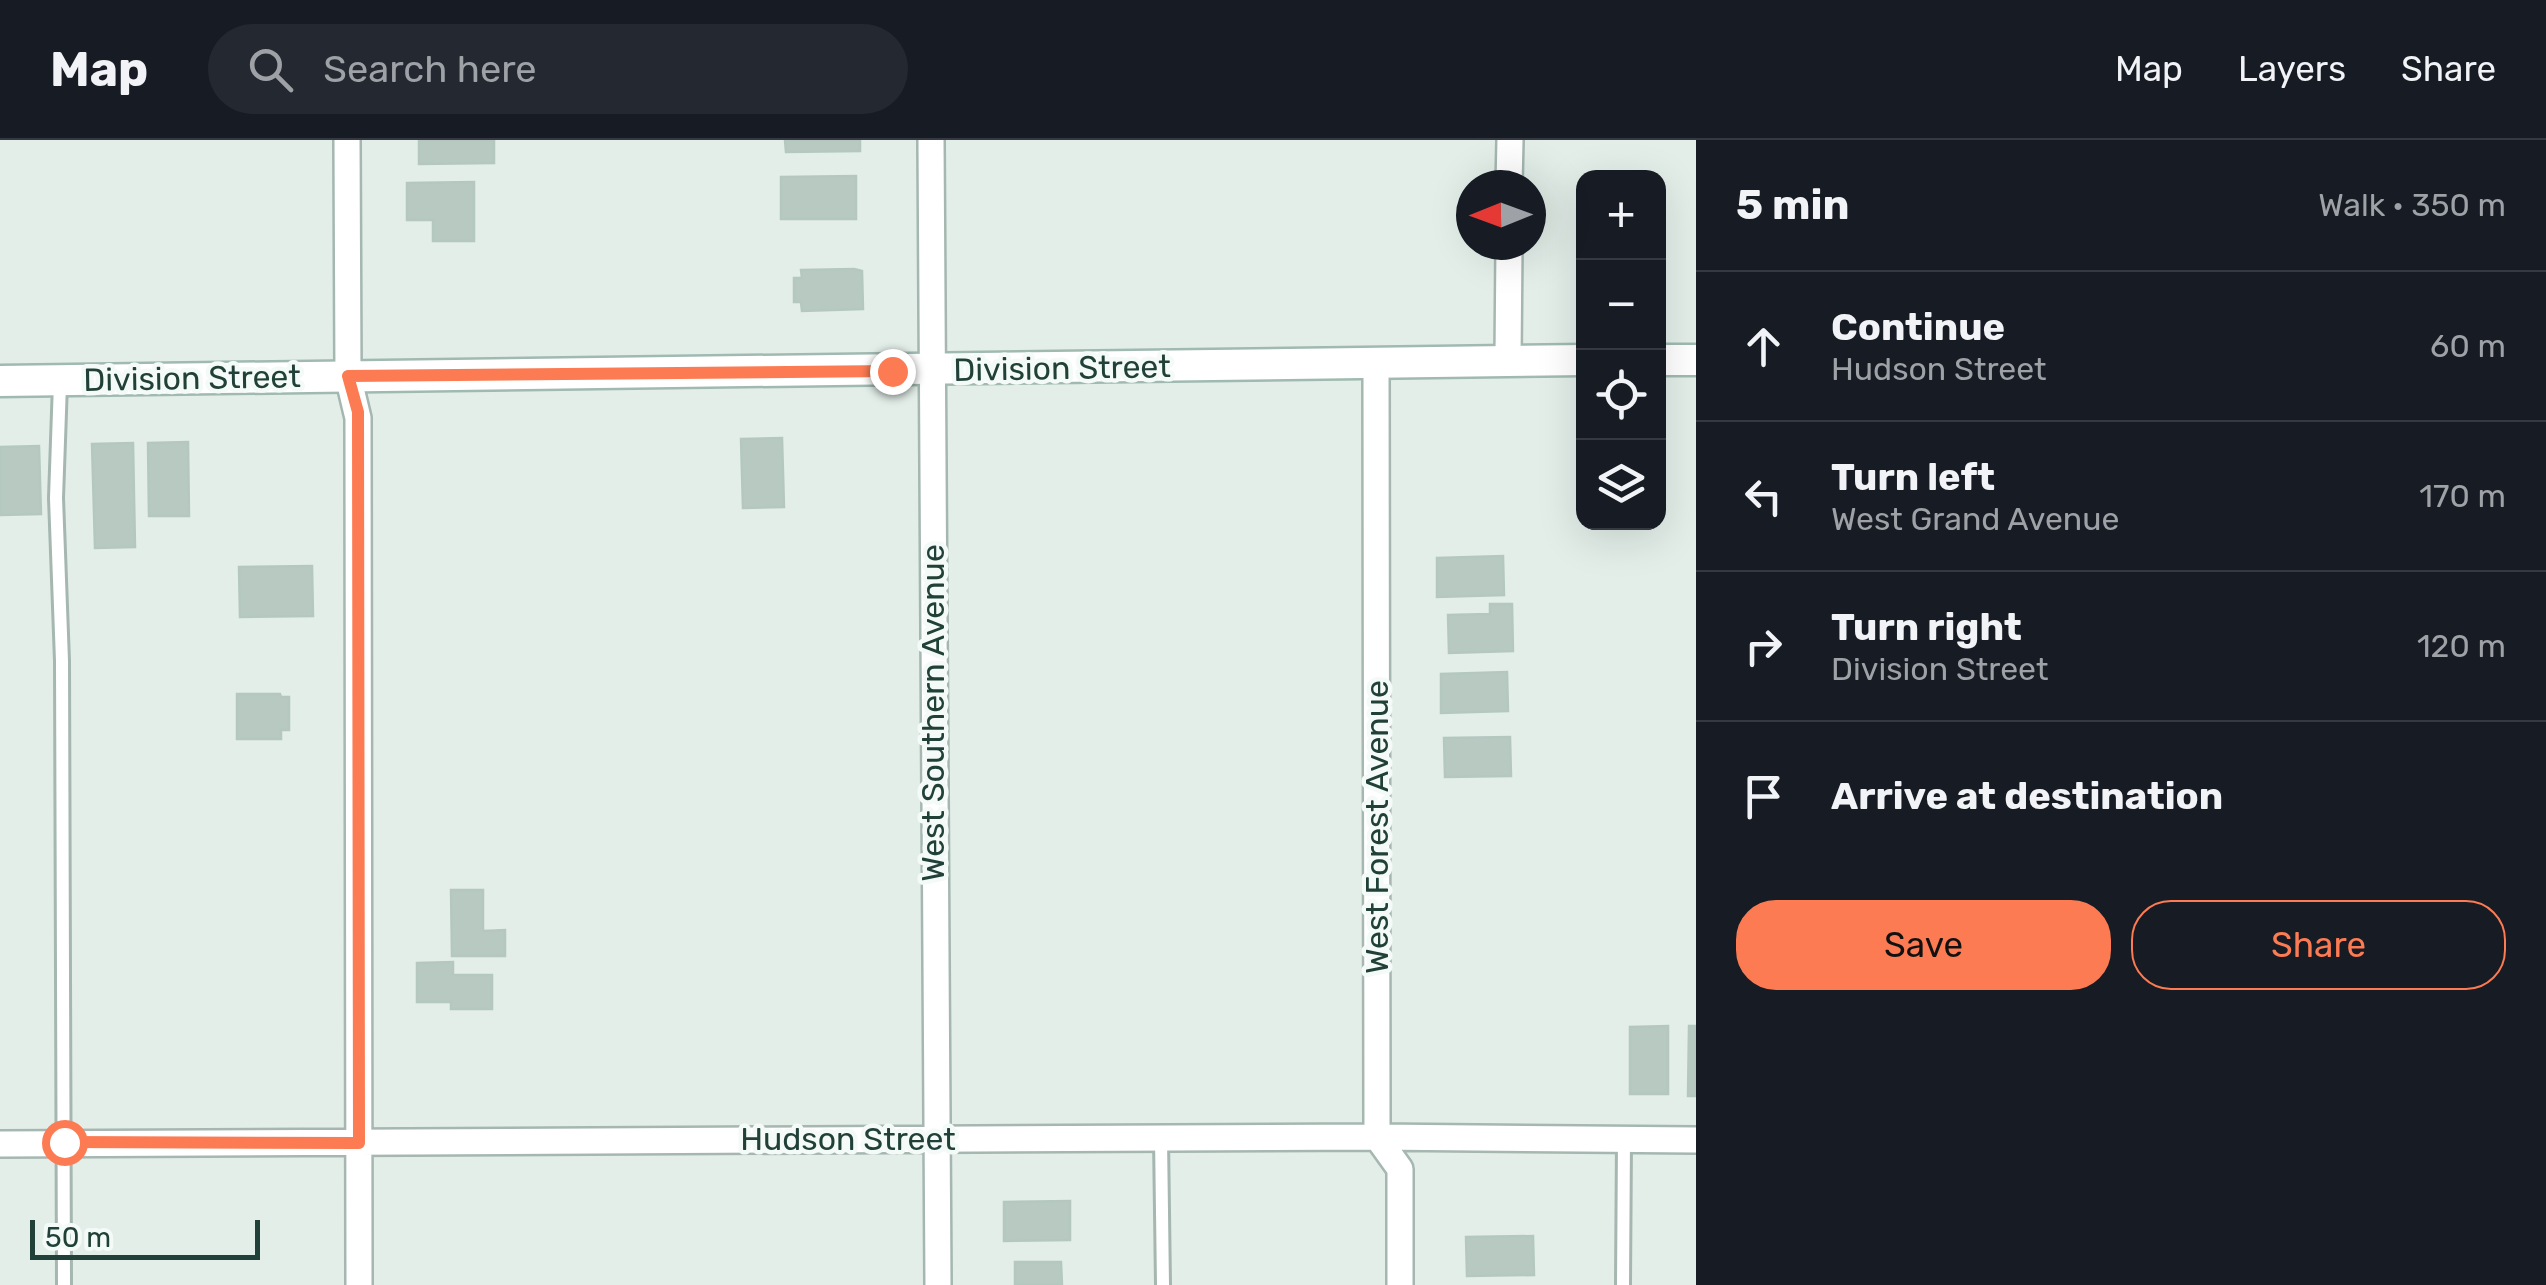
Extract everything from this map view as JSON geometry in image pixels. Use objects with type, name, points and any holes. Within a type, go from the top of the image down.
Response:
[{"type":"street","points":[[347,140],[348,376],[358,412],[359,1285]]},
{"type":"street","name":"West Southern Avenue","points":[[931,140],[938,1285]]},
{"type":"street","points":[[1509,170],[1510,140]]},
{"type":"street","points":[[1508,350],[1509,260]]},
{"type":"street","name":"Division Street","points":[[0,380],[1376,362],[1508,350],[1576,359]]},
{"type":"street","points":[[1666,360],[1696,360]]},
{"type":"street","name":"West Forest Avenue","points":[[1376,362],[1377,1137],[1400,1169],[1400,1285]]},
{"type":"street","name":"Hudson Street","points":[[0,1144],[1377,1137],[1696,1140]]},
{"type":"lane","points":[[60,380],[56,498],[62,661],[64,1285]]},
{"type":"lane","points":[[1161,1138],[1163,1285]]},
{"type":"lane","points":[[1624,1140],[1624,1285]]},
{"type":"building","points":[[419,140],[494,140],[494,163],[419,164]]},
{"type":"building","points":[[785,140],[860,140],[860,151],[786,152]]},
{"type":"building","points":[[856,176],[856,219],[781,219],[781,177]]},
{"type":"building","points":[[474,182],[474,241],[433,241],[433,220],[407,220],[407,183]]},
{"type":"building","points":[[801,270],[862,271],[863,309],[802,311],[801,302],[794,302],[794,278],[802,278]]},
{"type":"building","points":[[782,438],[784,507],[743,508],[741,439]]},
{"type":"building","points":[[188,442],[189,516],[149,516],[148,443]]},
{"type":"building","points":[[133,443],[135,547],[95,548],[92,444]]},
{"type":"building","points":[[39,446],[41,514],[0,515],[0,447]]},
{"type":"building","points":[[1503,556],[1504,595],[1437,597],[1437,558]]},
{"type":"building","points":[[312,566],[313,616],[240,617],[239,567]]},
{"type":"building","points":[[1490,604],[1512,604],[1513,651],[1449,653],[1448,615],[1490,614]]},
{"type":"building","points":[[1507,672],[1508,711],[1441,713],[1441,674]]},
{"type":"building","points":[[237,694],[289,697],[289,730],[281,730],[281,739],[237,739]]},
{"type":"building","points":[[1510,737],[1511,776],[1445,777],[1444,738]]},
{"type":"building","points":[[451,890],[483,890],[483,931],[505,930],[505,956],[452,956]]},
{"type":"building","points":[[453,962],[453,975],[492,975],[492,1009],[451,1009],[451,1002],[417,1002],[417,963]]},
{"type":"building","points":[[1668,1026],[1668,1094],[1630,1094],[1630,1027]]},
{"type":"building","points":[[1689,1026],[1696,1026],[1696,1096],[1688,1096]]},
{"type":"building","points":[[1070,1201],[1070,1240],[1004,1241],[1004,1202]]},
{"type":"building","points":[[1533,1236],[1534,1275],[1467,1276],[1466,1237]]},
{"type":"building","points":[[1015,1262],[1061,1262],[1062,1285],[1015,1285]]},
{"type":"route","points":[[64,1142],[359,1143],[358,412],[348,376],[892,371]]}]
